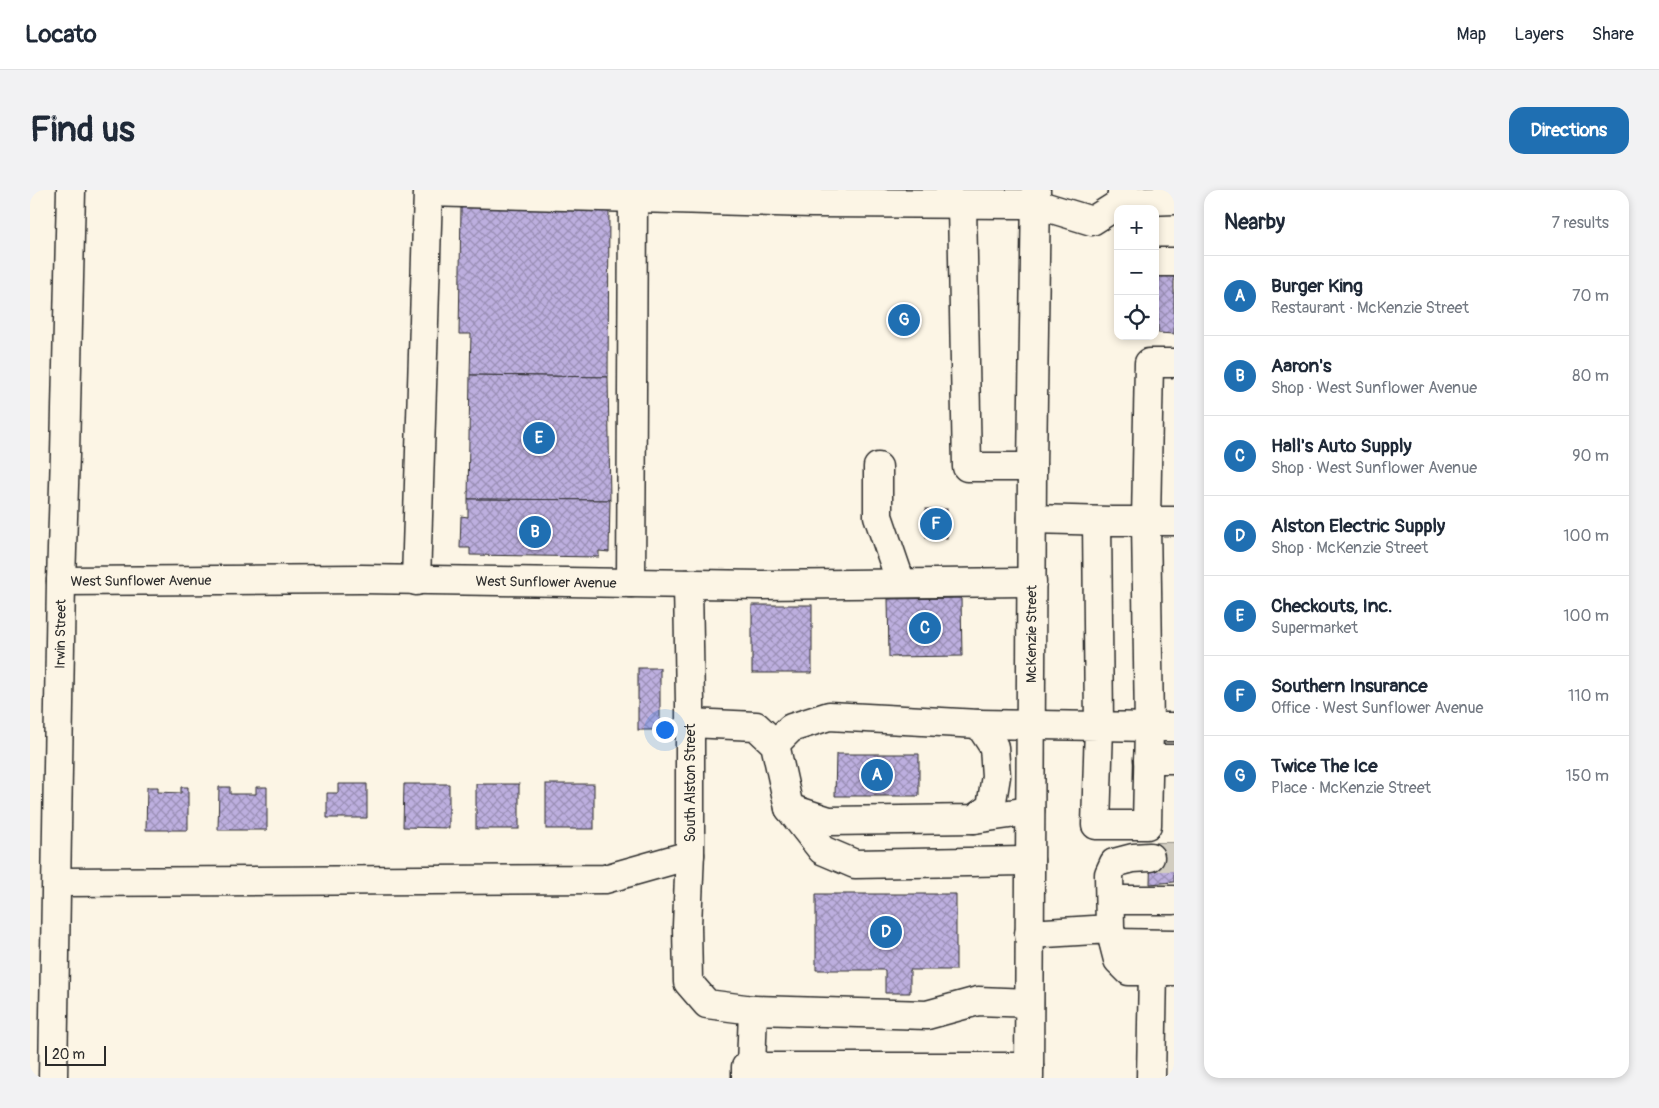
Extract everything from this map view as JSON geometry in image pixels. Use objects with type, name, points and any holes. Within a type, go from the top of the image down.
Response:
[{"type":"street","name":"Irwin Street","points":[[53,1078],[61,581],[66,454],[71,190]]},
{"type":"street","points":[[416,581],[428,192],[633,199],[812,197],[962,205],[1036,197],[1092,221],[1122,200],[1174,200]]},
{"type":"street","name":"McKenzie Street","points":[[1029,1072],[1032,467],[1036,197]]},
{"type":"street","points":[[631,583],[633,199]]},
{"type":"street","points":[[962,205],[966,467],[1032,467]]},
{"type":"street","points":[[1159,262],[1174,262]]},
{"type":"street","points":[[1097,521],[1099,726],[1096,825],[1147,825],[1161,759],[1161,727],[1146,521],[1162,363]]},
{"type":"street","points":[[878,467],[878,516],[901,583]]},
{"type":"street","points":[[1032,519],[1174,521]]},
{"type":"street","name":"West Sunflower Avenue","points":[[61,581],[361,579],[688,584],[1032,582]]},
{"type":"street","name":"South Alston Street","points":[[688,584],[690,724],[688,982],[707,1004],[753,1010]]},
{"type":"street","points":[[776,744],[791,728],[829,716],[979,724],[1161,727]]},
{"type":"street","points":[[690,724],[756,726],[776,744],[789,808],[822,850],[855,864],[1030,861]]},
{"type":"street","points":[[974,819],[991,807],[996,776],[994,747],[979,724]]},
{"type":"street","points":[[789,808],[829,821],[974,819],[1030,811]]},
{"type":"street","points":[[57,882],[605,879],[690,855]]},
{"type":"street","points":[[1150,857],[1133,858],[1114,863],[1109,874],[1110,900],[1112,936],[1118,960],[1129,971],[1163,971],[1159,1064]]},
{"type":"street","points":[[1110,900],[1174,900]]},
{"type":"street","points":[[1030,934],[1112,936],[1174,944]]},
{"type":"street","points":[[1029,1003],[978,1001],[927,1015],[753,1010],[749,1072],[1029,1072]]},
{"type":"building","points":[[461,207],[609,209],[608,377],[470,375],[471,334],[459,334]]},
{"type":"building","points":[[1159,265],[1174,265],[1174,334],[1159,333]]},
{"type":"building","points":[[916,314],[915,324],[892,325],[892,315]]},
{"type":"building","points":[[470,375],[608,377],[610,500],[468,499]]},
{"type":"building","points":[[468,499],[610,500],[609,552],[599,551],[599,557],[470,555],[470,548],[460,548],[461,516],[468,517]]},
{"type":"building","points":[[926,509],[947,509],[947,538],[926,538]]},
{"type":"building","points":[[961,598],[962,656],[889,657],[888,599]]},
{"type":"building","points":[[752,605],[812,605],[812,673],[752,673]]},
{"type":"building","points":[[638,668],[660,668],[660,730],[638,730]]},
{"type":"building","points":[[836,754],[919,754],[919,796],[835,796]]},
{"type":"building","points":[[338,784],[367,784],[367,818],[327,818],[327,793],[338,793]]},
{"type":"building","points":[[404,784],[449,784],[449,828],[403,827]]},
{"type":"building","points":[[476,784],[519,784],[519,829],[476,829]]},
{"type":"building","points":[[546,784],[594,784],[594,829],[546,829]]},
{"type":"building","points":[[147,787],[158,787],[158,792],[181,793],[181,787],[188,787],[188,830],[146,830]]},
{"type":"building","points":[[219,787],[230,787],[230,794],[256,794],[256,787],[267,787],[267,830],[218,830]]},
{"type":"building","points":[[1151,843],[1174,843],[1174,882],[1150,884]]},
{"type":"building","points":[[816,894],[956,894],[956,970],[910,970],[910,993],[885,993],[885,970],[816,970]]},
{"type":"tunnel","points":[[1150,857],[1174,857]]},
{"type":"place","name":"Twice The Ice","points":[[904,320]]},
{"type":"place","name":"Checkouts, Inc.","points":[[539,438]]},
{"type":"place","name":"Southern Insurance","points":[[936,524]]},
{"type":"place","name":"Aaron's","points":[[535,532]]},
{"type":"place","name":"Hall's Auto Supply","points":[[925,628]]},
{"type":"place","name":"Burger King","points":[[877,775]]},
{"type":"place","name":"Alston Electric Supply","points":[[886,932]]}]
